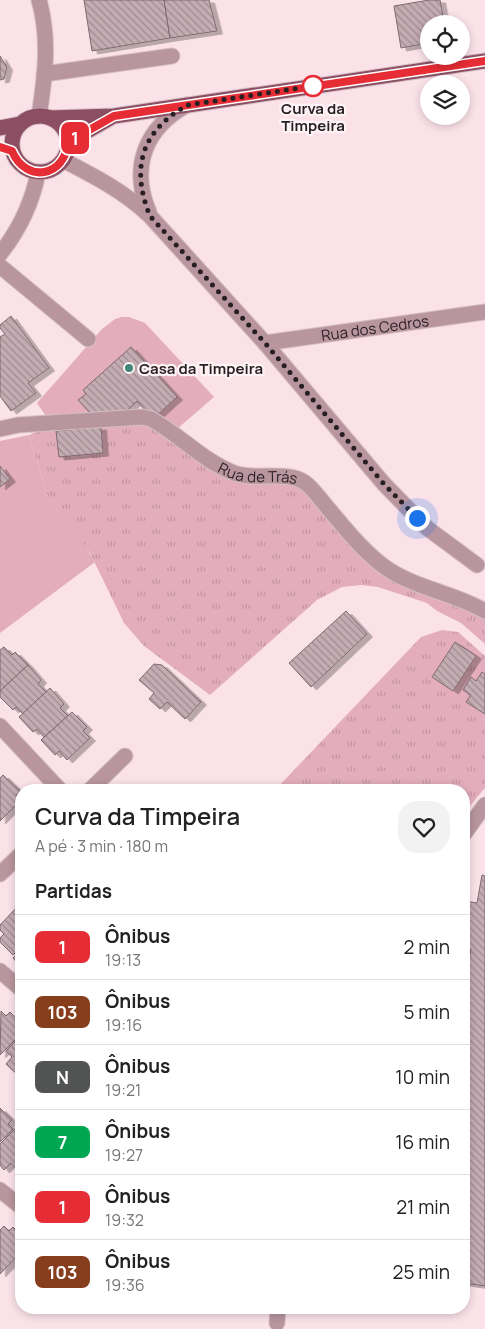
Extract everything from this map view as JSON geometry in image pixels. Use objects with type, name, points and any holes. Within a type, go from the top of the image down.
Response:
[{"type":"main road","points":[[44,117],[59,124],[66,133],[67,151],[63,160],[56,167],[48,171],[29,171],[6,149],[20,124],[28,118],[44,117],[114,116],[485,61]]},
{"type":"main road","points":[[68,142],[114,116]]},
{"type":"main road","points":[[0,128],[20,124]]},
{"type":"street","points":[[39,0],[46,33],[44,117]]},
{"type":"street","points":[[44,74],[172,56]]},
{"type":"street","points":[[150,216],[143,198],[140,179],[142,161],[148,143],[158,127],[172,114],[188,105]]},
{"type":"street","points":[[63,160],[136,202],[265,343],[384,484],[427,528],[477,564]]},
{"type":"street","points":[[0,254],[12,239],[26,215],[34,193],[38,172]]},
{"type":"street","points":[[0,266],[88,339]]},
{"type":"street","name":"Rua dos Cedros","points":[[265,343],[485,312]]},
{"type":"street","name":"Rua de Trás","points":[[0,429],[49,422],[142,417],[152,419],[230,472],[250,477],[287,477],[300,480],[310,488],[358,542],[381,564],[409,581],[459,599],[485,611]]},
{"type":"street","points":[[0,726],[54,784]]},
{"type":"street","points":[[96,784],[125,756]]},
{"type":"street","points":[[470,826],[485,805]]},
{"type":"street","points":[[0,874],[15,860]]},
{"type":"street","points":[[0,971],[15,984]]},
{"type":"street","points":[[0,1190],[15,1202]]},
{"type":"street","points":[[277,1323],[278,1314]]},
{"type":"green space","points":[[129,317],[145,323],[214,397],[177,429],[153,419],[137,402],[122,415],[48,419],[37,403],[102,329],[115,319]]},
{"type":"green space","points":[[147,419],[233,480],[300,485],[354,543],[457,605],[485,618],[485,644],[461,623],[437,611],[427,603],[378,587],[361,585],[342,587],[317,600],[210,695],[144,646],[124,623],[90,553],[48,497],[29,435],[55,425]]},
{"type":"green space","points":[[29,435],[48,497],[84,544],[95,562],[0,633],[0,487],[10,479],[0,466],[0,441]]},
{"type":"green space","points":[[442,630],[458,632],[485,656],[485,788],[470,806],[470,784],[281,784],[421,637]]},
{"type":"building","points":[[84,0],[164,0],[170,38],[92,51]]},
{"type":"building","points":[[164,0],[209,0],[217,31],[170,38]]},
{"type":"building","points":[[440,0],[443,15],[420,15],[420,45],[401,48],[394,6]]},
{"type":"building","points":[[0,56],[7,67],[4,79],[0,80]]},
{"type":"building","points":[[11,316],[49,368],[28,383],[36,393],[11,411],[0,396],[0,337],[5,334],[0,325]]},
{"type":"building","name":"Casa da Timpeira","points":[[131,347],[177,397],[153,419],[137,401],[122,415],[93,416],[78,400],[86,394],[83,390]]},
{"type":"building","points":[[101,427],[103,453],[59,457],[56,431]]},
{"type":"building","points":[[0,466],[10,479],[0,487]]},
{"type":"building","points":[[346,611],[367,634],[311,687],[289,663]]},
{"type":"building","points":[[455,642],[476,656],[453,691],[432,677]]},
{"type":"building","points":[[4,647],[12,655],[15,652],[28,665],[0,691],[0,650]]},
{"type":"building","points":[[154,664],[162,665],[201,702],[185,719],[167,702],[160,709],[149,699],[154,693],[139,680]]},
{"type":"building","points":[[28,665],[41,680],[38,684],[46,692],[23,714],[16,707],[13,710],[0,697],[0,691]]},
{"type":"building","points":[[482,672],[485,674],[485,714],[466,702],[471,695],[463,690],[471,677],[476,681]]},
{"type":"building","points":[[50,688],[64,704],[60,708],[68,716],[44,737],[37,729],[33,732],[19,717]]},
{"type":"building","points":[[72,712],[87,727],[83,731],[90,738],[67,760],[59,751],[55,755],[41,740]]},
{"type":"building","points":[[3,775],[15,786],[15,806],[0,821],[0,778]]},
{"type":"building","points":[[482,875],[485,876],[485,1286],[470,1284],[470,902],[477,903]]},
{"type":"building","points":[[15,909],[15,953],[13,955],[0,942],[0,938],[4,934],[0,930],[0,925]]},
{"type":"building","points":[[1,1011],[6,1016],[10,1012],[15,1017],[15,1040],[0,1055]]},
{"type":"building","points":[[15,1041],[15,1072],[6,1064],[12,1057],[6,1051]]},
{"type":"building","points":[[0,1108],[12,1120],[8,1124],[13,1129],[0,1142]]},
{"type":"building","points":[[15,1129],[15,1168],[11,1163],[4,1170],[0,1165],[0,1144]]},
{"type":"building","points":[[4,1226],[9,1231],[13,1227],[15,1229],[15,1258],[0,1274],[0,1230]]},
{"type":"bus line","name":"1","points":[[0,147],[12,151],[16,159],[29,171],[48,171],[56,167],[63,160],[68,142],[114,116],[485,61]]},
{"type":"place","name":"Curva da Timpeira","points":[[313,86]]},
{"type":"place","name":"Casa da Timpeira","points":[[129,368]]},
{"type":"route","points":[[313,86],[188,105],[172,114],[158,127],[148,143],[142,161],[140,179],[143,198],[150,216],[265,343],[384,484],[417,518]]}]
